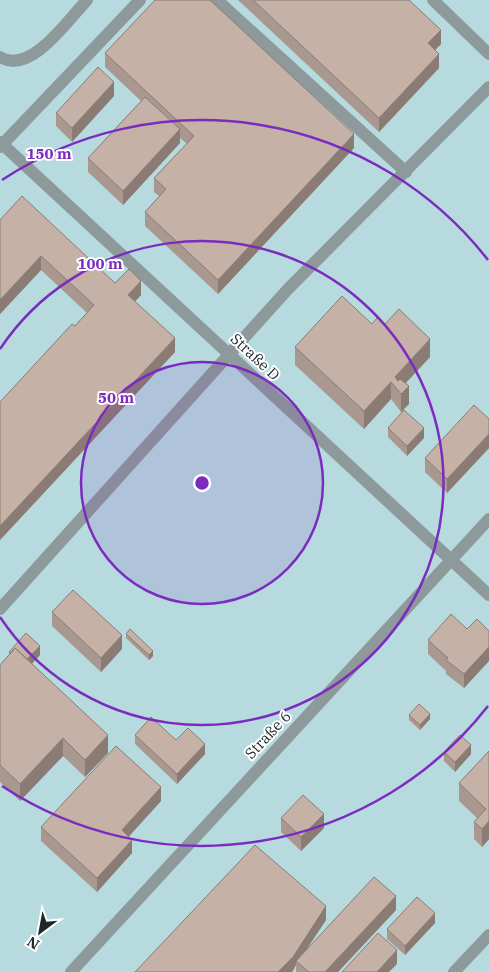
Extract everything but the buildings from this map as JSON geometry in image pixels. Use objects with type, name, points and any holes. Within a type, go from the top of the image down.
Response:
[{"type":"lane","points":[[0,57],[9,62],[24,61],[42,48],[87,0]]},
{"type":"lane","points":[[1,145],[140,0]]},
{"type":"lane","points":[[217,0],[406,172]]},
{"type":"lane","points":[[433,0],[489,54]]},
{"type":"lane","points":[[0,609],[230,356],[288,289],[489,88]]},
{"type":"lane","name":"Straße D","points":[[1,145],[489,595]]},
{"type":"lane","name":"Straße 6","points":[[71,972],[489,519]]},
{"type":"lane","points":[[454,972],[489,935]]},
{"type":"shaded area","points":[[0,0],[489,0],[489,972],[0,972]]}]
